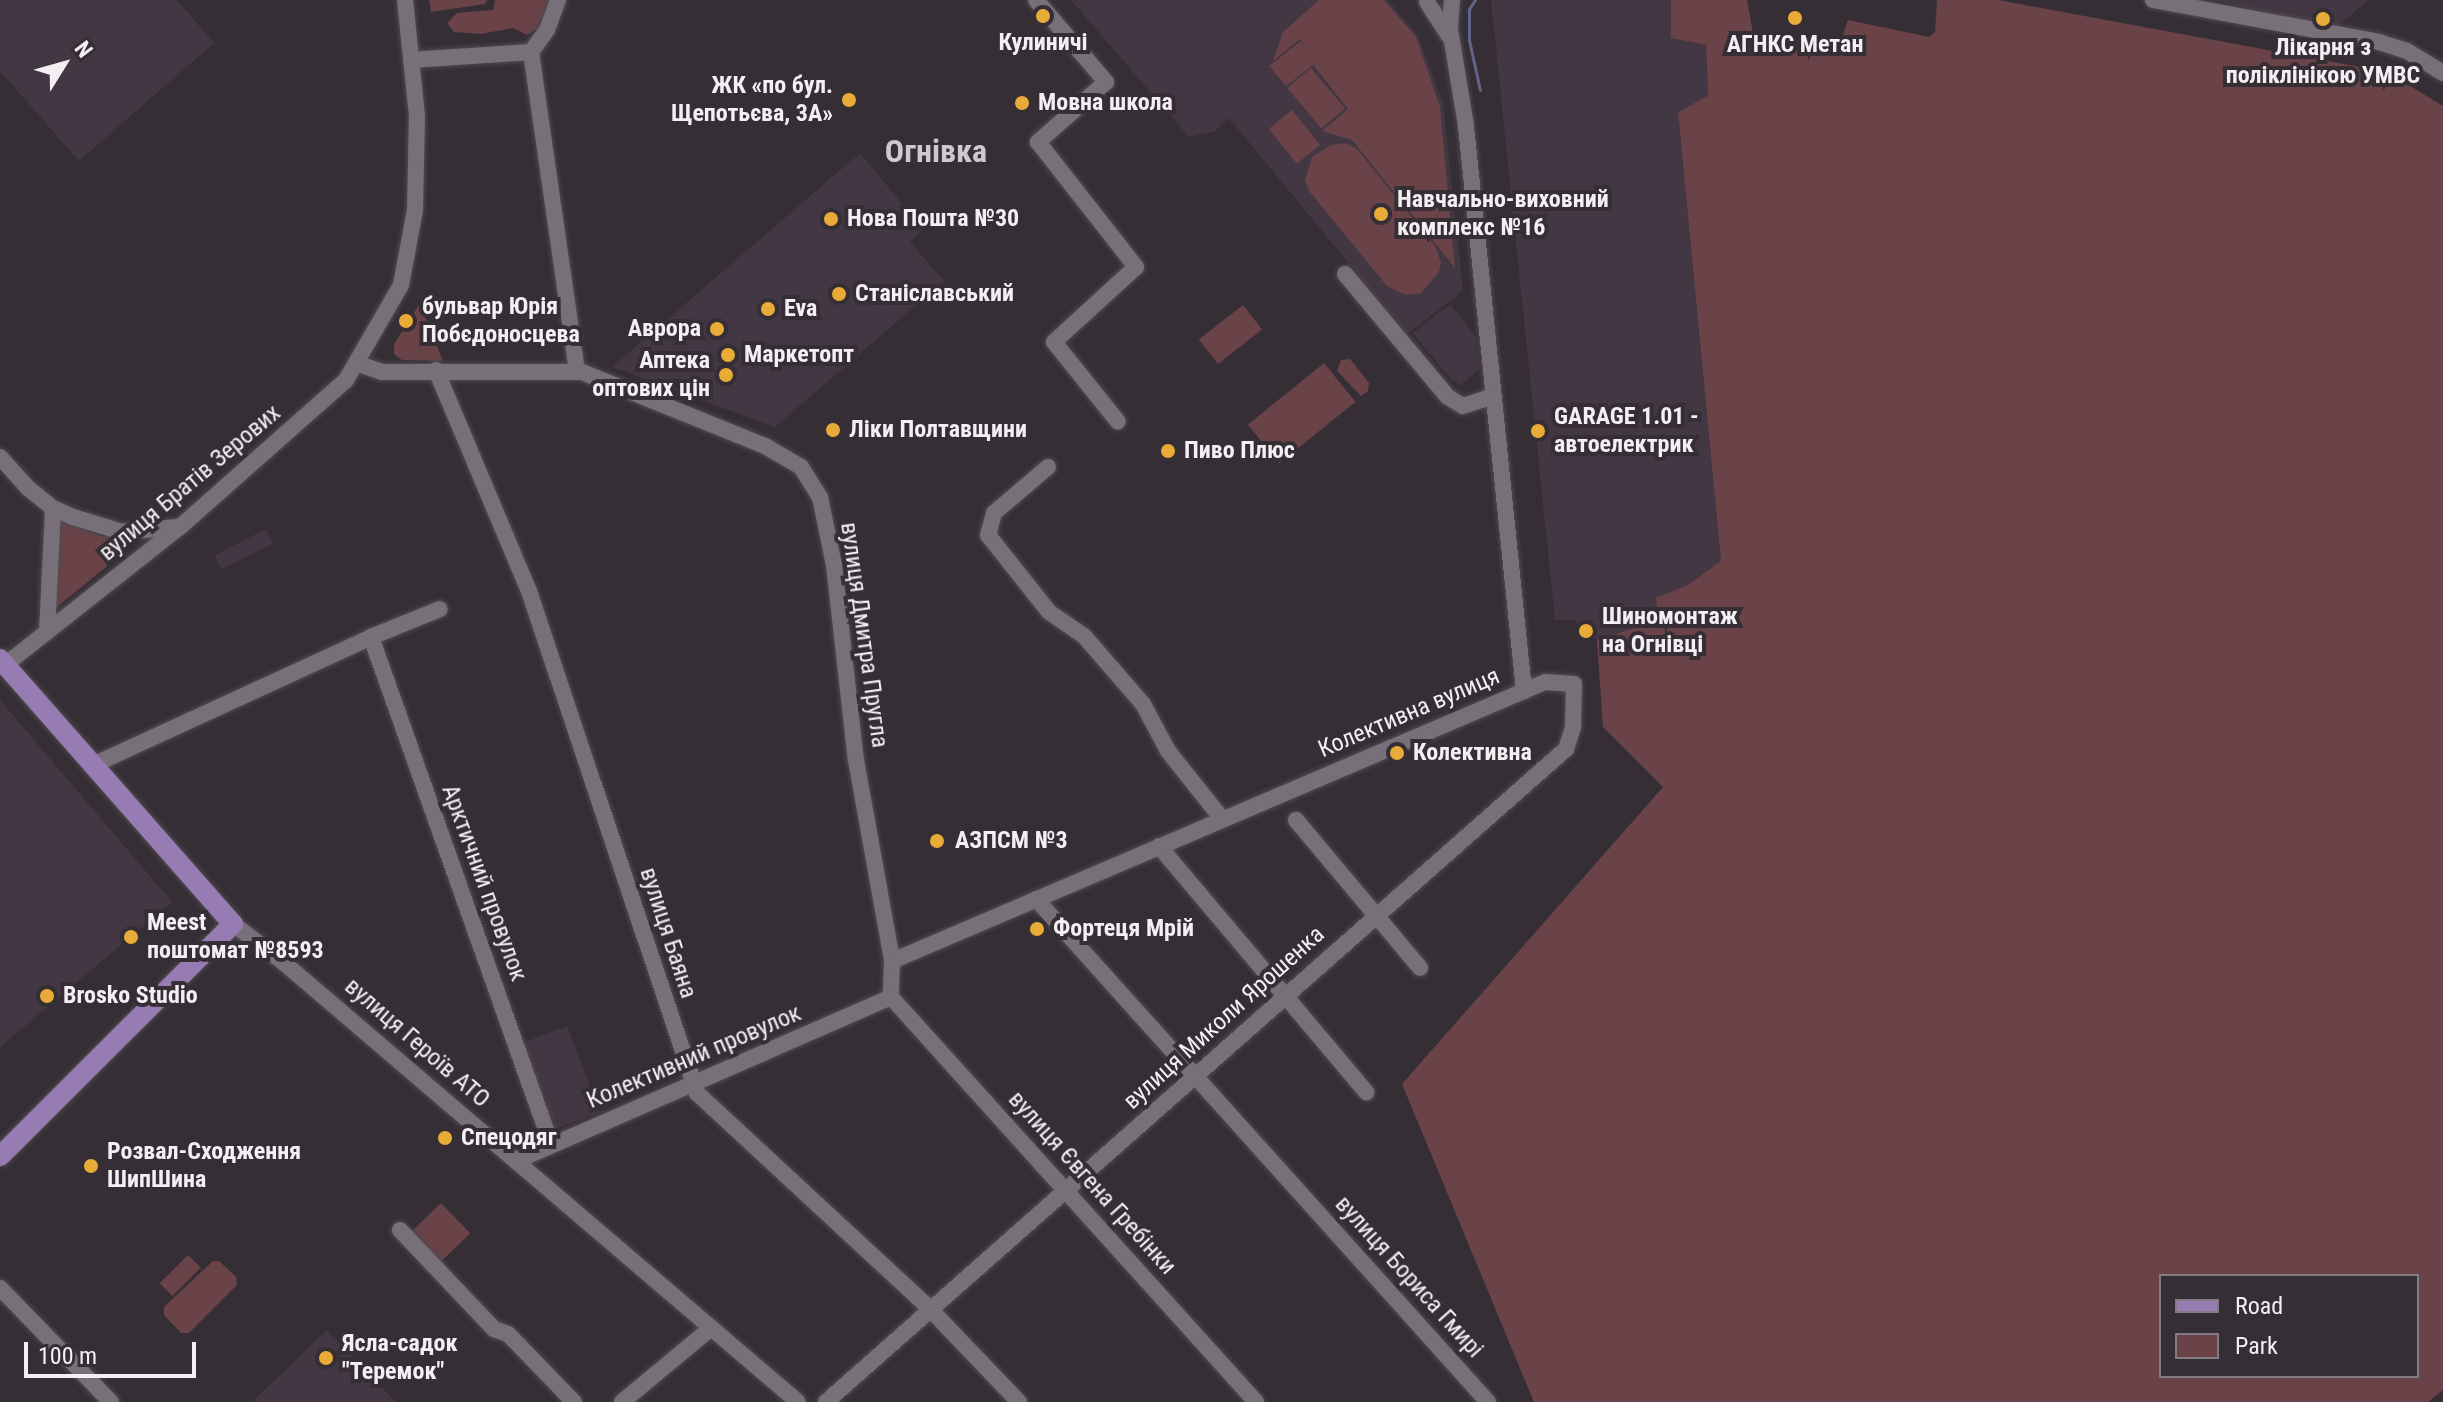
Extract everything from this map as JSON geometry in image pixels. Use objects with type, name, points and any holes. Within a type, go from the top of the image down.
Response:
[{"type":"main road","name":"вулиця Героїв АТО","points":[[2,662],[233,924]]},
{"type":"main road","points":[[0,1156],[233,924]]},
{"type":"street","name":"вулиця Братів Зерових","points":[[2,662],[47,632],[180,527],[346,380],[401,285],[415,210],[417,116],[405,0]]},
{"type":"street","points":[[558,0],[547,30],[531,52],[577,372]]},
{"type":"street","points":[[1036,0],[1106,82],[1038,142],[1136,267],[1054,342],[1118,422]]},
{"type":"street","points":[[1425,1],[1444,0]]},
{"type":"street","name":"Колективна вулиця","points":[[892,961],[1524,691],[1466,126],[1449,17],[1452,0]]},
{"type":"street","points":[[2153,0],[2379,42],[2407,51],[2443,73]]},
{"type":"street","name":"Колективна вулиця","points":[[1425,1],[1453,44]]},
{"type":"street","points":[[411,60],[531,52]]},
{"type":"street","points":[[1345,274],[1448,397],[1463,406],[1493,396]]},
{"type":"street","name":"вулиця Дмитра Пругла","points":[[356,363],[382,372],[577,372],[787,456],[812,480],[820,497],[834,565],[856,760],[892,961],[891,997]]},
{"type":"street","name":"вулиця Баяна","points":[[436,370],[529,591],[697,1093],[931,1310],[1019,1402]]},
{"type":"street","points":[[0,457],[53,508],[89,523],[122,532],[180,527]]},
{"type":"street","points":[[1048,467],[994,513],[988,535],[1049,612],[1084,636],[1143,704],[1168,751],[1222,819]]},
{"type":"street","points":[[47,632],[53,508]]},
{"type":"street","points":[[91,766],[371,637],[440,609]]},
{"type":"street","name":"Арктичний провулок","points":[[371,637],[551,1144]]},
{"type":"street","name":"вулиця Миколи Ярошенка","points":[[826,1402],[1566,749],[1573,727],[1574,684],[1545,682],[1524,691]]},
{"type":"street","points":[[1296,820],[1420,968]]},
{"type":"street","points":[[1159,846],[1366,1092]]},
{"type":"street","name":"вулиця Бориса Гмирі","points":[[1036,899],[1488,1402]]},
{"type":"street","name":"вулиця Героїв АТО","points":[[233,924],[798,1402]]},
{"type":"street","name":"Колективний провулок","points":[[516,1161],[891,997]]},
{"type":"street","name":"вулиця Євгена Гребінки","points":[[891,997],[1256,1402]]},
{"type":"street","points":[[400,1230],[494,1329],[508,1334],[574,1402]]},
{"type":"street","points":[[0,1288],[111,1402]]},
{"type":"street","points":[[622,1402],[711,1328]]},
{"type":"shaded area","points":[[0,0],[177,0],[214,43],[79,161],[0,71]]},
{"type":"shaded area","name":"Навчально-виховний комплекс №16","points":[[1071,0],[1388,0],[1418,36],[1443,103],[1463,291],[1407,334],[1229,118],[1215,131],[1189,137]]},
{"type":"shaded area","points":[[1491,0],[1671,0],[1672,38],[1706,45],[1708,97],[1678,112],[1721,562],[1688,585],[1657,598],[1659,620],[1597,640],[1573,620],[1555,620]]},
{"type":"shaded area","name":"Лікарня з поліклінікою УМВС","points":[[2215,0],[2368,0],[2336,28]]},
{"type":"shaded area","points":[[860,153],[923,229],[910,242],[944,281],[775,427],[612,367]]},
{"type":"shaded area","points":[[1450,304],[1476,337],[1480,369],[1461,385],[1451,379],[1413,333]]},
{"type":"shaded area","points":[[266,529],[273,543],[222,570],[214,555]]},
{"type":"shaded area","points":[[0,700],[172,902],[0,1047]]},
{"type":"shaded area","points":[[567,1026],[600,1112],[551,1131],[518,1045]]},
{"type":"shaded area","name":"Ясла-садок \"Теремок\"","points":[[327,1330],[396,1402],[255,1402],[254,1400]]},
{"type":"green space","points":[[429,0],[487,0],[485,4],[431,12]]},
{"type":"green space","points":[[495,0],[549,0],[538,28],[527,35],[513,28],[481,34],[454,32],[447,23],[457,13],[493,10]]},
{"type":"green space","points":[[1319,0],[1384,0],[1416,37],[1440,107],[1455,268],[1352,140],[1322,131],[1348,109],[1314,66],[1316,63],[1286,86],[1269,66],[1301,41],[1318,61],[1300,39],[1273,61],[1283,32]]},
{"type":"green space","points":[[1671,0],[1747,0],[1753,33],[1837,53],[1848,20],[1929,37],[1935,32],[1937,0],[1998,0],[2387,72],[2443,106],[2443,1390],[2428,1402],[1534,1402],[1402,1084],[1663,787],[1603,727],[1597,640],[1659,620],[1656,598],[1688,585],[1721,561],[1678,112],[1708,96],[1706,45],[1671,38]]},
{"type":"green space","points":[[1311,68],[1345,109],[1321,129],[1287,88]]},
{"type":"green space","points":[[1292,110],[1320,145],[1297,164],[1269,129]]},
{"type":"green space","points":[[1346,143],[1357,149],[1435,246],[1441,262],[1439,272],[1421,293],[1406,295],[1387,286],[1310,192],[1305,181],[1312,157],[1331,145]]},
{"type":"green space","points":[[419,305],[443,361],[402,360],[394,354],[394,344]]},
{"type":"green space","points":[[1243,305],[1262,329],[1218,364],[1199,339]]},
{"type":"green space","points":[[1350,359],[1369,383],[1368,391],[1361,396],[1337,371],[1341,360]]},
{"type":"green space","points":[[1324,363],[1355,402],[1279,464],[1248,425]]},
{"type":"green space","points":[[53,516],[101,536],[143,537],[47,615]]},
{"type":"green space","points":[[441,1203],[470,1233],[440,1262],[411,1232]]},
{"type":"green space","points":[[188,1255],[201,1268],[172,1296],[160,1283]]},
{"type":"green space","points":[[213,1261],[219,1261],[236,1277],[237,1285],[189,1333],[181,1333],[164,1315],[164,1307]]},
{"type":"waterway","points":[[1475,0],[1469,9],[1469,40],[1480,90]]},
{"type":"place","name":"Кулиничі","points":[[1043,16]]},
{"type":"place","name":"АГНКС Метан","points":[[1795,18]]},
{"type":"place","name":"Лікарня з поліклінікою УМВС","points":[[2323,19]]},
{"type":"place","name":"ЖК «по бул. Щепотьєва, 3А»","points":[[849,100]]},
{"type":"place","name":"Мовна школа","points":[[1022,103]]},
{"type":"place","name":"Навчально-виховний комплекс №16","points":[[1381,214]]},
{"type":"place","name":"Нова Пошта №30","points":[[831,219]]},
{"type":"place","name":"Станіславський","points":[[839,294]]},
{"type":"place","name":"Eva","points":[[768,309]]},
{"type":"place","name":"бульвар Юрія Побєдоносцева","points":[[406,321]]},
{"type":"place","name":"Аврора","points":[[717,329]]},
{"type":"place","name":"Маркетопт","points":[[728,355]]},
{"type":"place","name":"Аптека оптових цін","points":[[726,375]]},
{"type":"place","name":"Ліки Полтавщини","points":[[833,430]]},
{"type":"place","name":"GARAGE 1.01 - автоелектрик","points":[[1538,431]]},
{"type":"place","name":"Пиво Плюс","points":[[1168,451]]},
{"type":"place","name":"Шиномонтаж на Огнівці","points":[[1586,631]]},
{"type":"place","name":"Колективна","points":[[1397,753]]},
{"type":"place","name":"АЗПСМ №3","points":[[937,841]]},
{"type":"place","name":"Фортеця Мрій","points":[[1037,929]]},
{"type":"place","name":"Meest поштомат №8593","points":[[131,937]]},
{"type":"place","name":"Brosko Studio","points":[[47,996]]},
{"type":"place","name":"Спецодяг","points":[[445,1138]]},
{"type":"place","name":"Розвал-Сходження ШипШина","points":[[91,1166]]},
{"type":"place","name":"Ясла-садок \"Теремок\"","points":[[326,1358]]},
{"type":"district","name":"Огнівка","points":[[936,151]]}]
